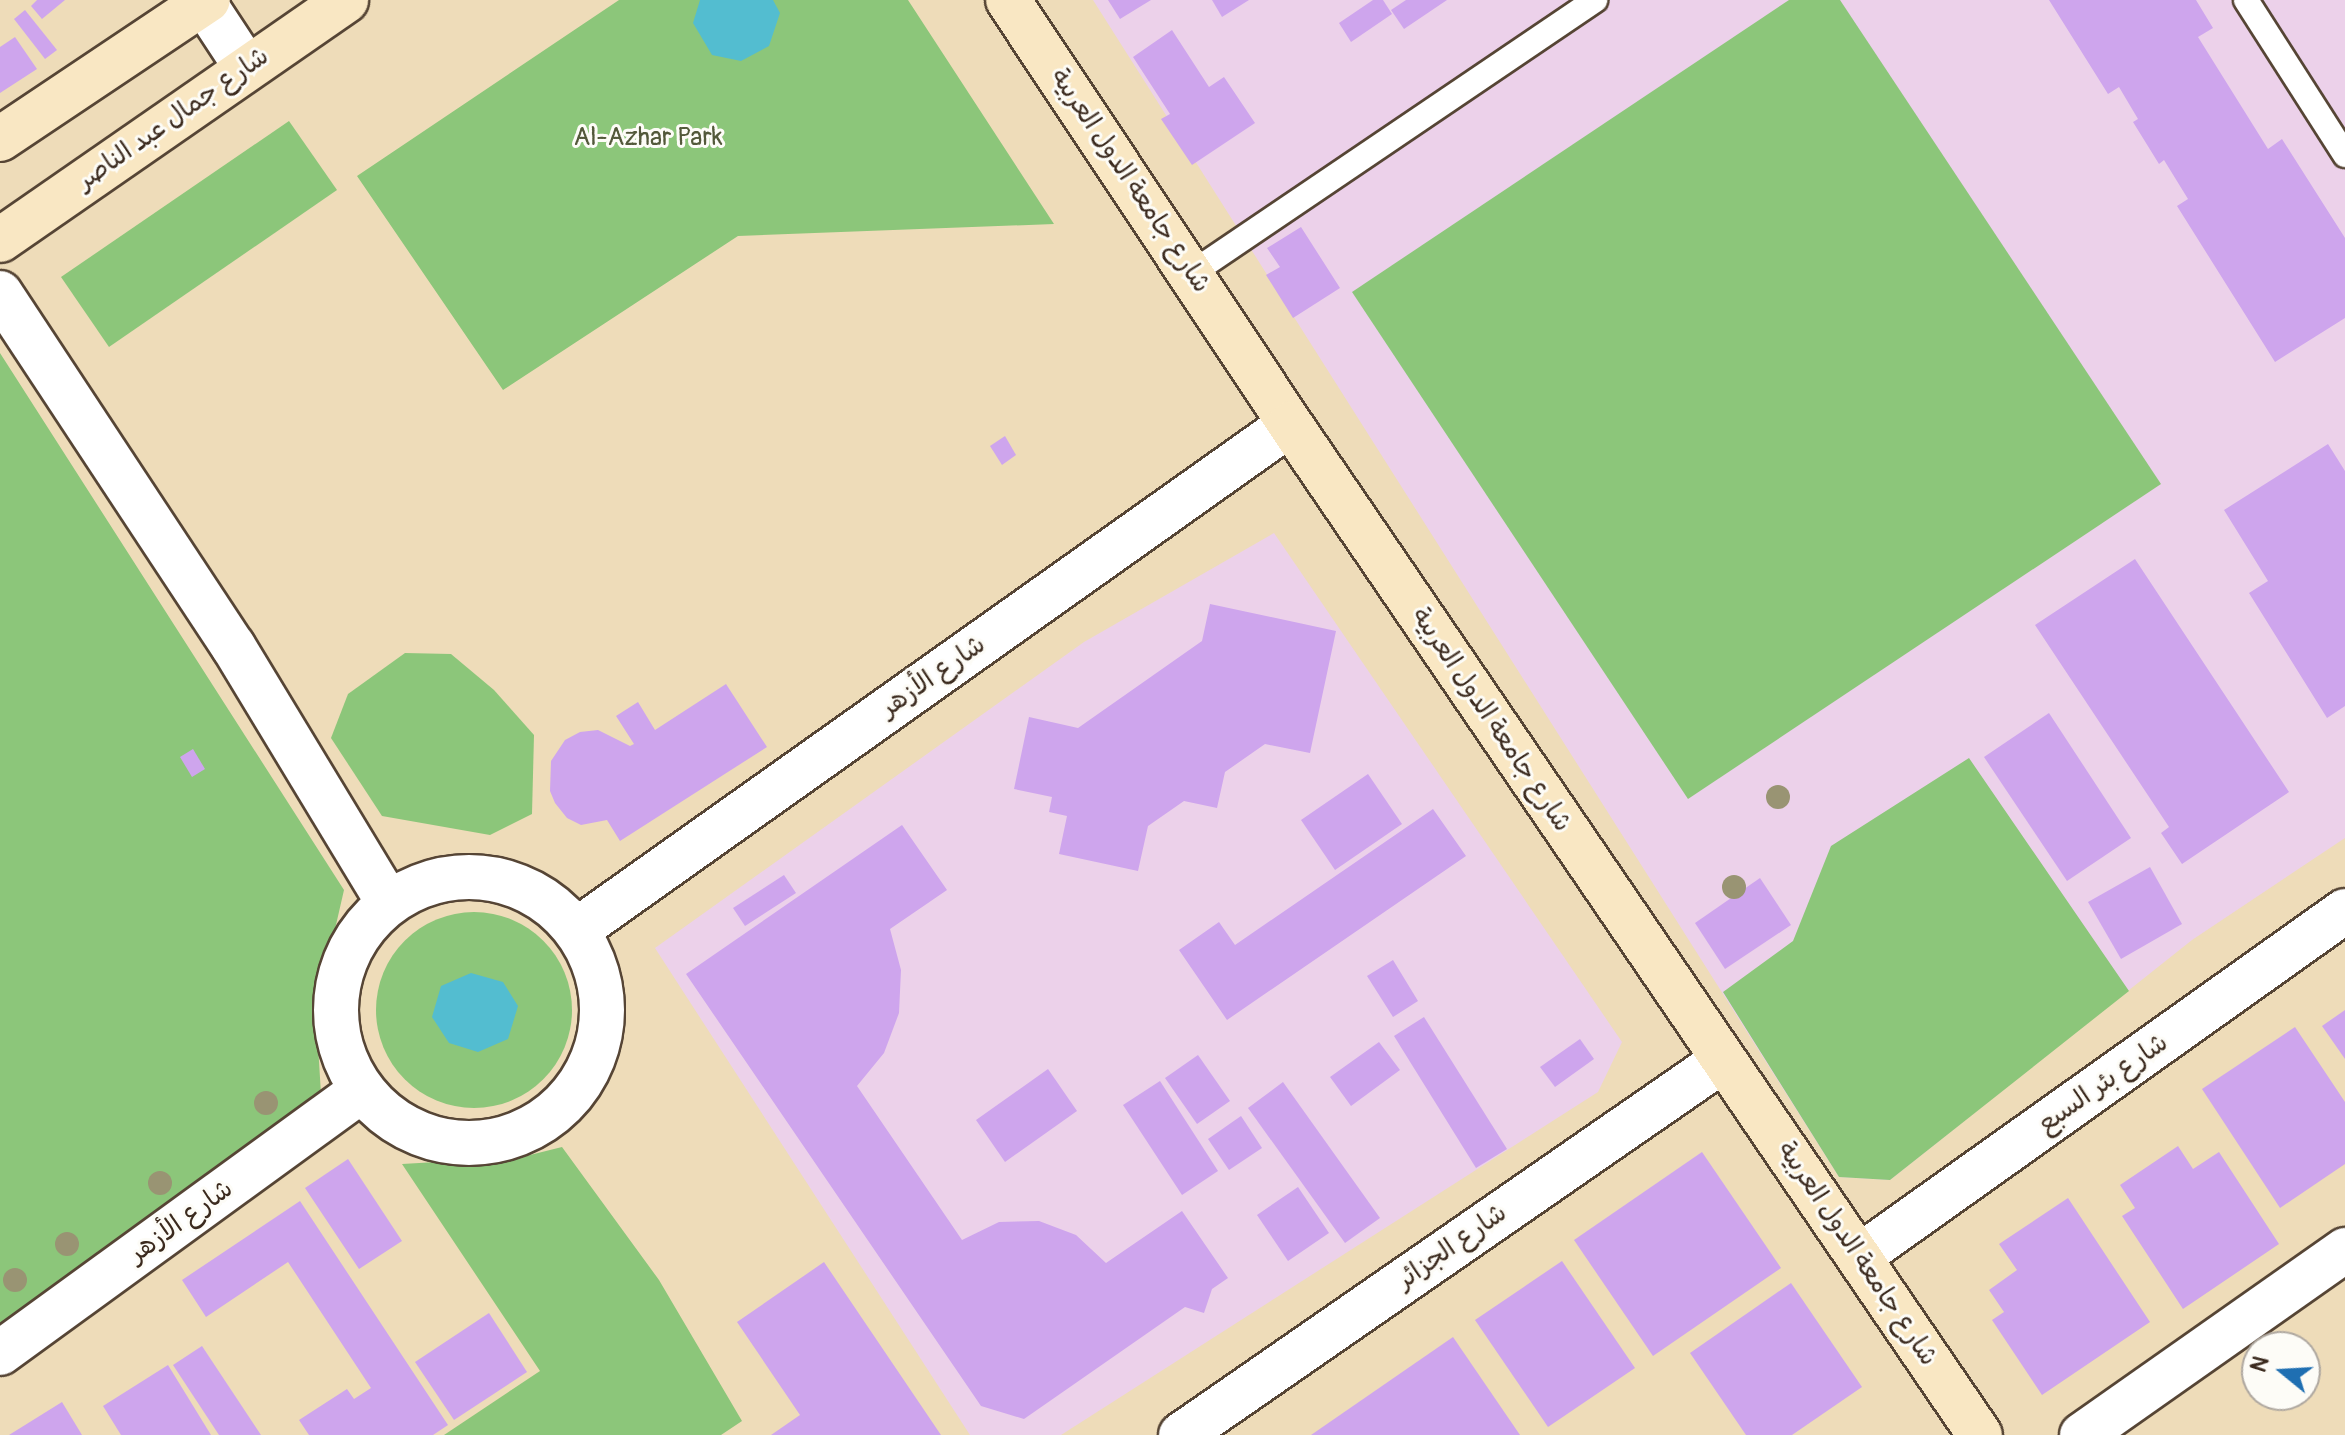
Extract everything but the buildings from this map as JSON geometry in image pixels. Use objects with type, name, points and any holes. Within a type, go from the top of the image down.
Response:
[{"type":"main road","name":"شارع جمال عبد الناصر","points":[[0,240],[346,0]]},
{"type":"main road","name":"شارع جامعة الدول العربية","points":[[1008,0],[1290,424],[1980,1435]]},
{"type":"main road","points":[[0,139],[205,1]]},
{"type":"street","points":[[205,1],[246,67]]},
{"type":"street","points":[[0,293],[233,646],[388,902]]},
{"type":"street","name":"شارع الأزهر","points":[[577,930],[1290,424]]},
{"type":"street","points":[[467,875],[509,881],[547,901],[577,930],[596,967],[603,1009],[597,1050],[579,1088],[549,1119],[512,1138],[470,1145],[429,1139],[391,1120],[361,1091],[341,1054],[334,1012],[336,998],[341,970],[359,933],[388,902],[426,883],[467,875]]},
{"type":"street","name":"شارع بئر السبع","points":[[1860,1256],[2345,911]]},
{"type":"street","name":"شارع الجزائر","points":[[1181,1435],[1723,1060]]},
{"type":"street","name":"شارع الأزهر","points":[[0,1353],[361,1091]]},
{"type":"street","points":[[2082,1435],[2345,1250]]},
{"type":"lane","points":[[1192,273],[1595,0]]},
{"type":"lane","points":[[2246,0],[2345,155]]},
{"type":"shaded area","points":[[1093,0],[2345,0],[2345,838],[2192,940],[1890,1180],[1839,1177]]},
{"type":"shaded area","points":[[1274,533],[1622,1042],[1598,1092],[1061,1435],[970,1435],[655,948],[1084,642]]},
{"type":"green space","name":"Al-Azhar Park","points":[[619,0],[908,0],[1054,224],[738,236],[503,390],[357,176]]},
{"type":"green space","points":[[1789,0],[1840,0],[2161,484],[1688,799],[1352,292]]},
{"type":"green space","points":[[289,121],[337,190],[109,347],[61,277]]},
{"type":"green space","points":[[0,353],[344,890],[316,1012],[321,1094],[0,1325]]},
{"type":"green space","points":[[405,653],[451,654],[494,690],[534,735],[532,814],[490,835],[382,816],[331,738],[348,694]]},
{"type":"green space","points":[[1969,758],[2129,991],[1890,1180],[1839,1177],[1723,992],[1793,941],[1831,846]]},
{"type":"green space","points":[[474,912],[512,919],[529,928],[543,941],[556,955],[565,972],[572,1010],[565,1048],[556,1065],[543,1079],[529,1092],[512,1101],[474,1108],[436,1101],[419,1092],[405,1079],[392,1065],[383,1048],[376,1010],[383,972],[392,955],[405,941],[419,928],[436,919]]},
{"type":"green space","points":[[562,1147],[659,1280],[742,1421],[721,1435],[444,1435],[540,1371],[402,1164],[522,1157]]},
{"type":"water","points":[[700,0],[773,0],[780,13],[769,46],[741,61],[712,55],[693,23]]},
{"type":"water","points":[[471,973],[503,982],[518,1006],[508,1039],[478,1052],[449,1043],[432,1017],[441,986]]}]
